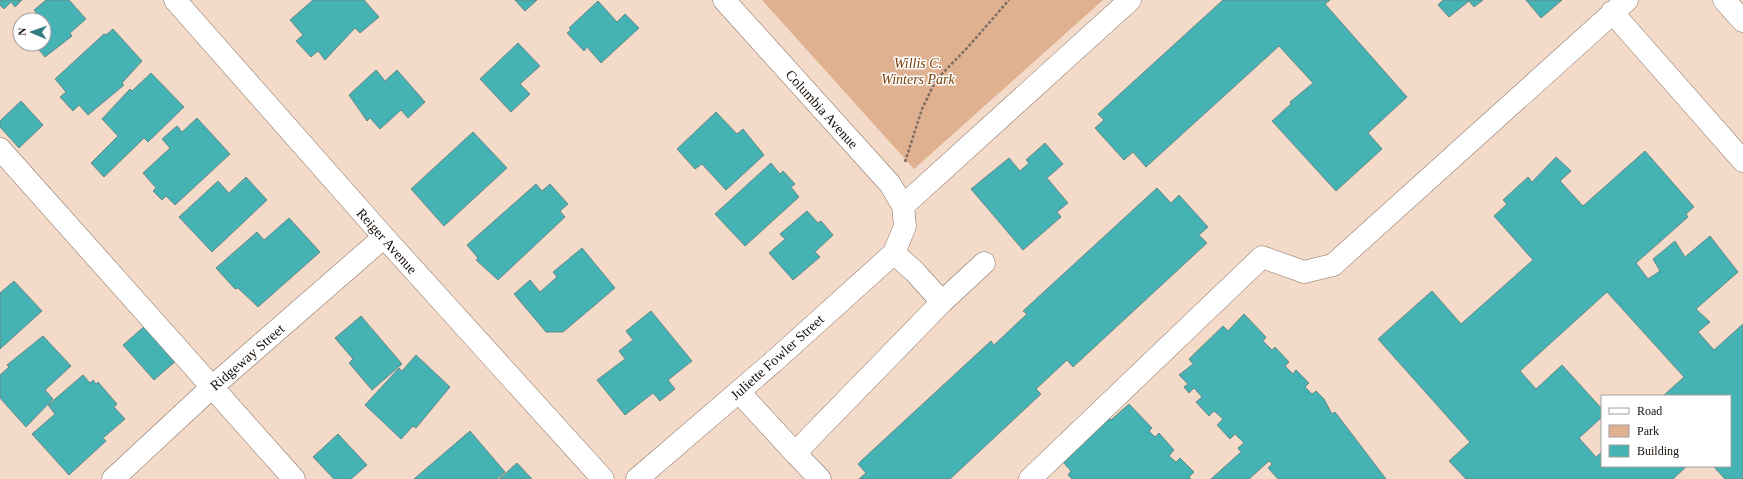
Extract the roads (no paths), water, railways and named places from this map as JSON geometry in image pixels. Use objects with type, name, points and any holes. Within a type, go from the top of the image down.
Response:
[{"type":"street","name":"Reiger Avenue","points":[[175,0],[384,237],[603,479]]},
{"type":"street","name":"Columbia Avenue","points":[[724,0],[890,184],[904,216]]},
{"type":"street","points":[[904,216],[1130,0]]},
{"type":"street","points":[[1724,0],[1743,21]]},
{"type":"street","points":[[1030,479],[1262,257],[1304,272],[1333,266],[1620,6],[1743,161]]},
{"type":"street","points":[[0,149],[294,479]]},
{"type":"street","name":"Juliette Fowler Street","points":[[637,479],[739,392],[894,253],[904,216]]},
{"type":"street","name":"Ridgeway Street","points":[[113,479],[212,387],[384,237]]},
{"type":"street","points":[[894,253],[915,272],[942,302]]},
{"type":"street","points":[[795,453],[942,302],[984,263]]},
{"type":"street","points":[[739,392],[820,479]]},
{"type":"park label","name":"Willis C. Winters Park","points":[[918,72]]}]
